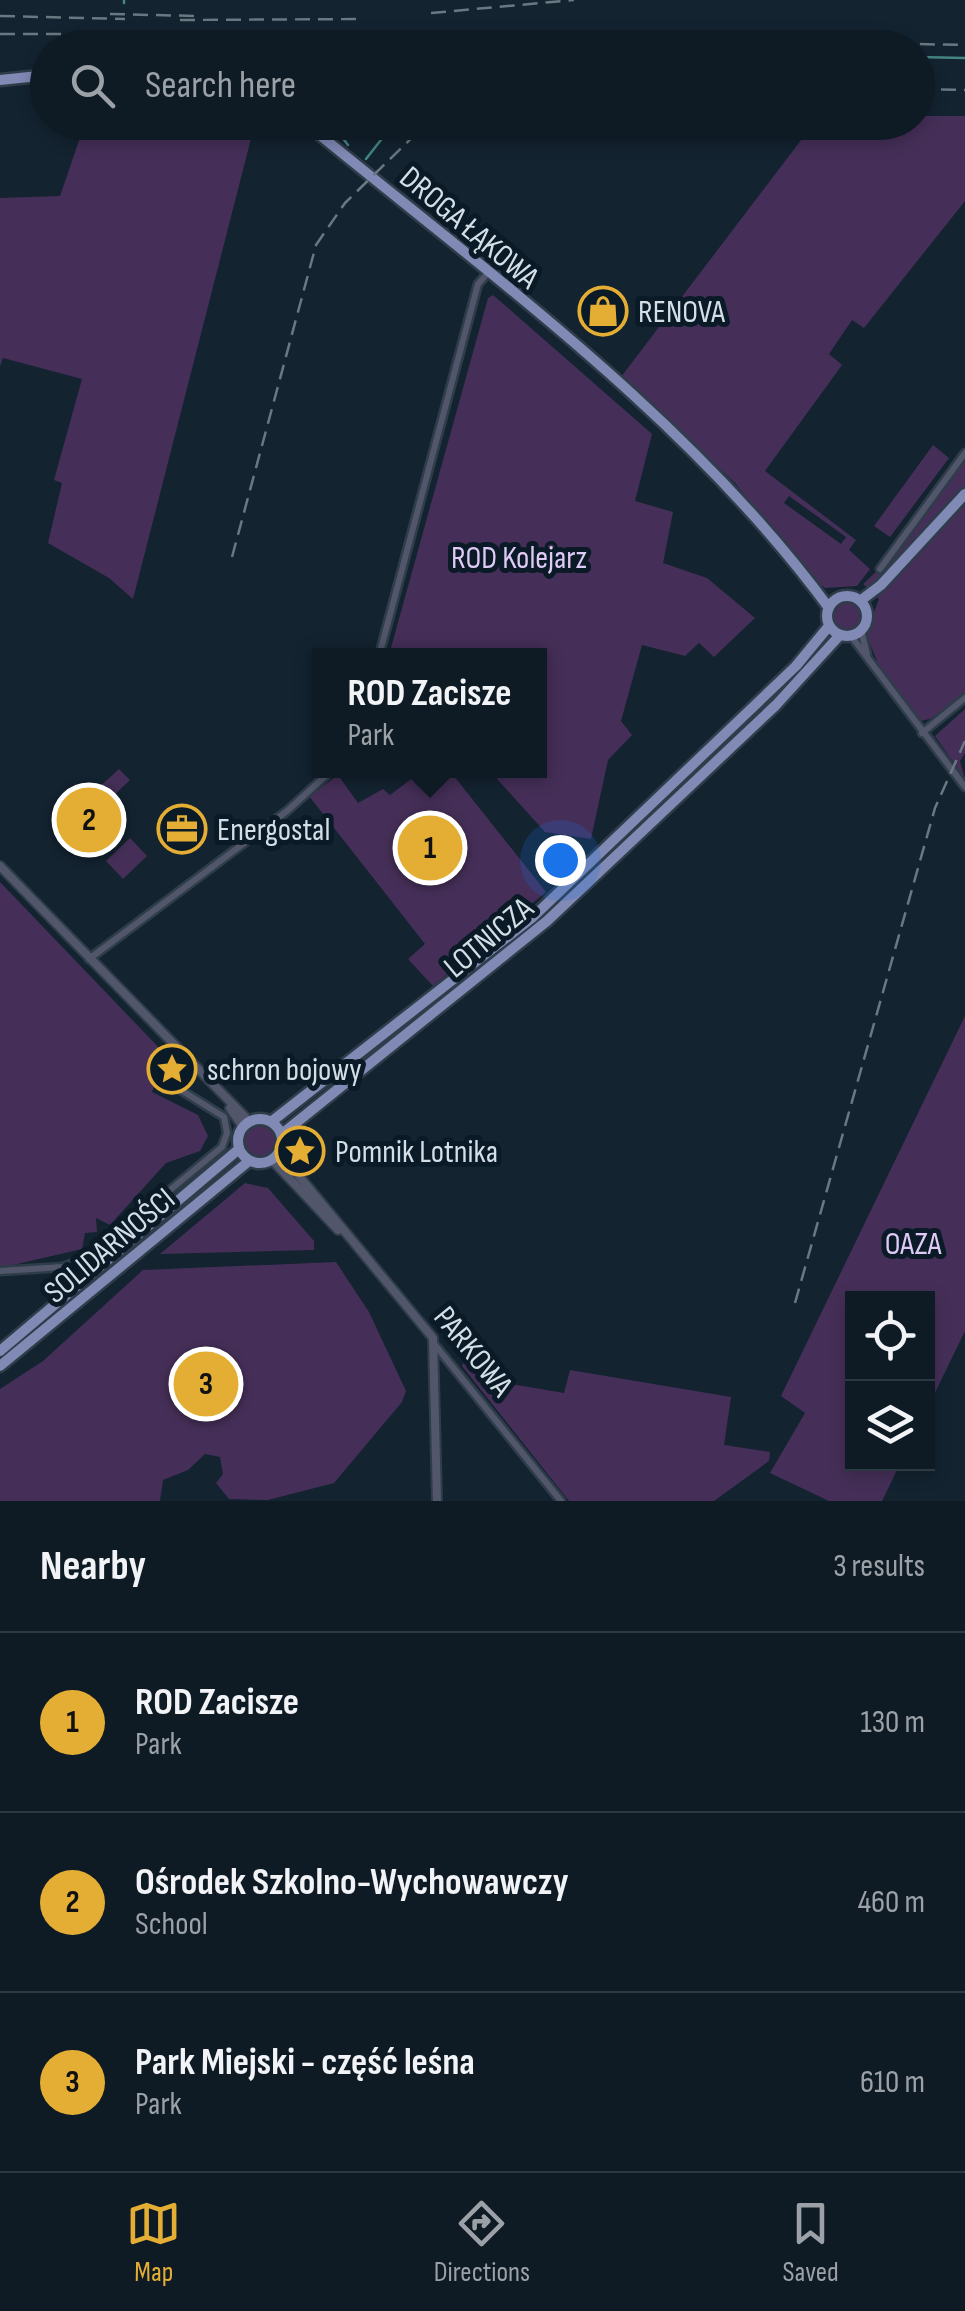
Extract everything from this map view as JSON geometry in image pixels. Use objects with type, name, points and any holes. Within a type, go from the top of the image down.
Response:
[{"type":"main road","points":[[0,80],[30,76]]},
{"type":"main road","name":"DROGA ŁĄKOWA","points":[[326,140],[604,372],[740,502],[832,604]]},
{"type":"main road","points":[[863,605],[851,596],[832,604],[829,626],[851,634],[863,605],[965,494]]},
{"type":"main road","name":"LOTNICZA","points":[[271,1122],[533,917],[796,666],[829,626]]},
{"type":"main road","name":"LOTNICZA","points":[[282,1134],[547,921],[851,634]]},
{"type":"main road","points":[[271,1122],[282,1134],[276,1156],[249,1161],[239,1149],[246,1124],[271,1122]]},
{"type":"main road","name":"SOLIDARNOŚCI","points":[[0,1351],[239,1149]]},
{"type":"main road","name":"SOLIDARNOŚCI","points":[[0,1366],[249,1161]]},
{"type":"street","points":[[381,648],[478,284],[487,274]]},
{"type":"street","points":[[880,569],[965,453]]},
{"type":"street","points":[[851,634],[965,787]]},
{"type":"street","points":[[922,732],[965,698]]},
{"type":"street","points":[[89,959],[287,811],[323,778]]},
{"type":"street","points":[[0,866],[246,1124]]},
{"type":"street","points":[[0,1271],[64,1266],[88,1257],[194,1172],[226,1141],[227,1124],[218,1111],[176,1087],[174,1074],[186,1059]]},
{"type":"street","name":"PARKOWA","points":[[276,1156],[561,1501]]},
{"type":"street","points":[[435,1346],[437,1501]]},
{"type":"green space","points":[[935,116],[965,116],[965,201],[864,328],[852,320],[829,354],[842,365],[765,471],[856,540],[849,550],[870,569],[857,586],[825,588],[808,575],[735,483],[621,377],[801,140],[935,140]],"holes":[[[789,496],[846,537],[841,544],[784,503]]]},
{"type":"green space","points":[[79,140],[251,140],[133,599],[109,578],[48,543],[62,483],[54,480],[82,379],[3,358],[0,366],[0,198],[60,196]]},
{"type":"green space","name":"ROD Kolejarz","points":[[493,295],[652,434],[635,501],[673,512],[663,563],[707,578],[755,618],[714,657],[699,643],[685,656],[642,645],[621,721],[632,735],[608,760],[591,839],[545,832],[496,778],[547,778],[547,648],[391,648],[488,298]]},
{"type":"green space","points":[[933,445],[949,458],[890,537],[874,526]]},
{"type":"green space","points":[[965,460],[965,693],[930,719],[920,721],[879,666],[866,634],[879,599],[863,584],[899,550]]},
{"type":"green space","points":[[847,600],[858,605],[863,616],[858,627],[847,632],[836,627],[831,616],[836,605]]},
{"type":"green space","points":[[965,709],[965,753],[960,761],[965,779],[935,736]]},
{"type":"green space","points":[[119,769],[130,780],[107,802],[96,790]]},
{"type":"green space","points":[[334,778],[340,778],[358,803],[383,789],[390,795],[413,778],[456,778],[546,892],[433,986],[408,959],[425,944],[309,796]]},
{"type":"green space","points":[[130,838],[147,856],[123,879],[106,861]]},
{"type":"green space","points":[[0,882],[165,1054],[152,1092],[198,1115],[208,1136],[200,1151],[166,1163],[110,1225],[96,1218],[97,1232],[85,1233],[82,1249],[0,1268]]},
{"type":"green space","name":"OAZA","points":[[965,1016],[965,1331],[935,1393],[935,1291],[845,1291],[845,1471],[897,1471],[882,1501],[829,1501],[770,1473],[805,1413],[781,1396]]},
{"type":"green space","points":[[260,1125],[271,1130],[276,1141],[271,1152],[260,1157],[249,1152],[244,1141],[249,1130]]},
{"type":"green space","points":[[245,1183],[268,1188],[314,1241],[314,1250],[160,1254]]},
{"type":"green space","points":[[336,1262],[369,1312],[406,1391],[402,1402],[334,1483],[268,1500],[229,1499],[216,1483],[223,1474],[220,1457],[205,1454],[188,1470],[163,1480],[160,1501],[0,1501],[0,1389],[43,1361],[143,1270]]},
{"type":"green space","points":[[465,1358],[490,1358],[487,1380],[564,1393],[570,1370],[731,1397],[724,1445],[770,1452],[769,1461],[714,1501],[569,1501],[462,1366]]},
{"type":"waterway","points":[[935,57],[965,58]]},
{"type":"waterway","points":[[344,140],[348,145]]},
{"type":"waterway","points":[[366,159],[381,140]]},
{"type":"railway","points":[[431,13],[574,0]]},
{"type":"railway","points":[[110,14],[195,16]]},
{"type":"railway","points":[[0,16],[125,19]]},
{"type":"railway","points":[[180,20],[364,19]]},
{"type":"railway","points":[[0,34],[30,34]]},
{"type":"railway","points":[[935,44],[965,45]]},
{"type":"railway","points":[[935,89],[965,90]]},
{"type":"railway","points":[[232,557],[316,245],[345,203],[410,140]]},
{"type":"railway","points":[[795,1303],[935,808],[965,741]]},
{"type":"place","name":"RENOVA","points":[[603,311]]},
{"type":"place","name":"Ośrodek Szkolno-Wychowawczy","points":[[89,820]]},
{"type":"place","name":"Energostal","points":[[182,829]]},
{"type":"place","name":"ROD Zacisze","points":[[430,848]]},
{"type":"place","name":"schron bojowy","points":[[172,1069]]},
{"type":"place","name":"Pomnik Lotnika","points":[[300,1151]]},
{"type":"place","name":"Park Miejski - część leśna","points":[[206,1384]]}]
